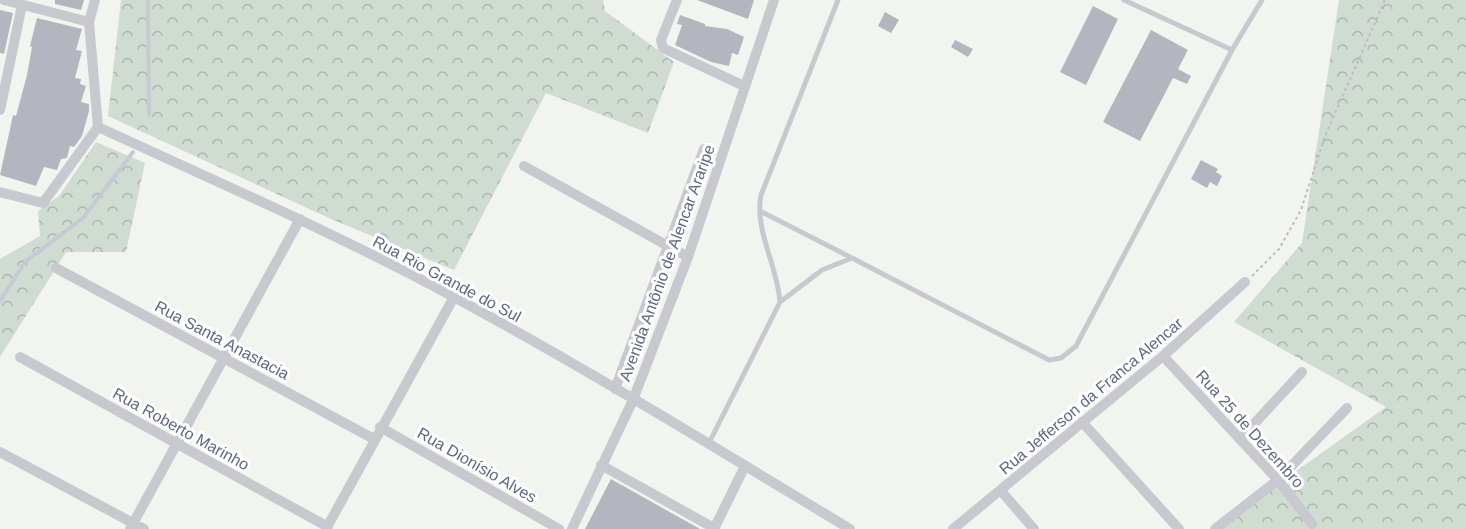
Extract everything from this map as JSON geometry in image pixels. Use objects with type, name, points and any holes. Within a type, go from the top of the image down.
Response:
[{"type":"street","points":[[4,0],[88,22]]},
{"type":"street","points":[[0,192],[43,203],[98,128],[88,22],[95,0]]},
{"type":"street","points":[[677,0],[660,40],[663,48],[744,86]]},
{"type":"street","name":"Avenida Antônio de Alencar Araripe","points":[[572,529],[633,400],[688,257],[774,0]]},
{"type":"street","points":[[0,111],[22,5]]},
{"type":"street","name":"Rua Rio Grande do Sul","points":[[98,128],[300,219],[454,297],[709,443],[850,529]]},
{"type":"street","points":[[615,389],[705,149]]},
{"type":"street","points":[[524,166],[688,257]]},
{"type":"street","points":[[132,526],[300,219]]},
{"type":"street","name":"Rua Santa Anastacia","points":[[56,268],[374,439]]},
{"type":"street","name":"Rua Jefferson da Franca Alencar","points":[[953,529],[1163,356],[1245,282]]},
{"type":"street","points":[[327,528],[380,427],[454,297]]},
{"type":"street","name":"Rua 25 de Dezembro","points":[[1163,356],[1278,480],[1312,524]]},
{"type":"street","name":"Rua Roberto Marinho","points":[[20,357],[327,528]]},
{"type":"street","points":[[1239,439],[1302,372]]},
{"type":"street","points":[[1215,529],[1278,480],[1347,408]]},
{"type":"street","points":[[1082,422],[1179,529]]},
{"type":"street","name":"Rua Dionísio Alves","points":[[380,427],[559,529]]},
{"type":"street","points":[[0,452],[132,526],[144,529]]},
{"type":"street","points":[[601,465],[714,529],[745,466]]},
{"type":"street","points":[[1001,491],[1034,529]]},
{"type":"lane","points":[[780,302],[760,211],[762,189],[838,0]]},
{"type":"lane","points":[[1124,0],[1232,50]]},
{"type":"lane","points":[[760,211],[1049,360],[1069,354],[1076,346],[1232,50],[1263,0]]},
{"type":"lane","points":[[709,443],[780,302],[822,270],[852,258]]},
{"type":"path","points":[[1245,282],[1279,249],[1301,210],[1325,136],[1385,0]]},
{"type":"green space","points":[[121,0],[603,0],[605,11],[674,62],[648,133],[546,93],[454,270],[331,219],[108,116]]},
{"type":"green space","points":[[1339,0],[1466,0],[1466,529],[1215,529],[1386,407],[1234,322],[1302,243]]},
{"type":"green space","points":[[96,142],[145,163],[126,252],[66,252],[0,357],[0,259],[40,236],[38,211],[59,196]]},
{"type":"building","points":[[55,0],[84,0],[81,10],[55,4]]},
{"type":"building","points":[[697,0],[754,0],[748,19]]},
{"type":"building","points":[[1093,6],[1118,19],[1086,85],[1060,72]]},
{"type":"building","points":[[0,10],[13,13],[4,54],[0,53]]},
{"type":"building","points":[[885,12],[899,20],[891,33],[878,26]]},
{"type":"building","points":[[680,15],[705,24],[705,26],[727,29],[744,37],[738,55],[732,53],[729,66],[711,62],[675,45],[682,25],[677,24]]},
{"type":"building","points":[[37,18],[82,29],[76,50],[82,51],[75,78],[81,79],[80,84],[86,86],[81,102],[89,104],[89,111],[82,136],[74,147],[70,146],[67,158],[61,159],[57,170],[44,167],[36,186],[0,175],[13,115],[16,116],[27,75],[32,47],[30,46]]},
{"type":"building","points":[[1151,30],[1188,50],[1178,69],[1191,76],[1187,84],[1173,78],[1140,141],[1103,122]]},
{"type":"building","points":[[955,40],[973,49],[968,57],[951,47]]},
{"type":"building","points":[[1201,160],[1218,169],[1216,172],[1222,176],[1217,186],[1210,182],[1207,188],[1191,179]]},
{"type":"building","points":[[611,479],[700,529],[585,529]]},
{"type":"waterway","points":[[148,0],[149,115]]},
{"type":"waterway","points":[[0,301],[25,262],[83,218],[133,152]]}]
